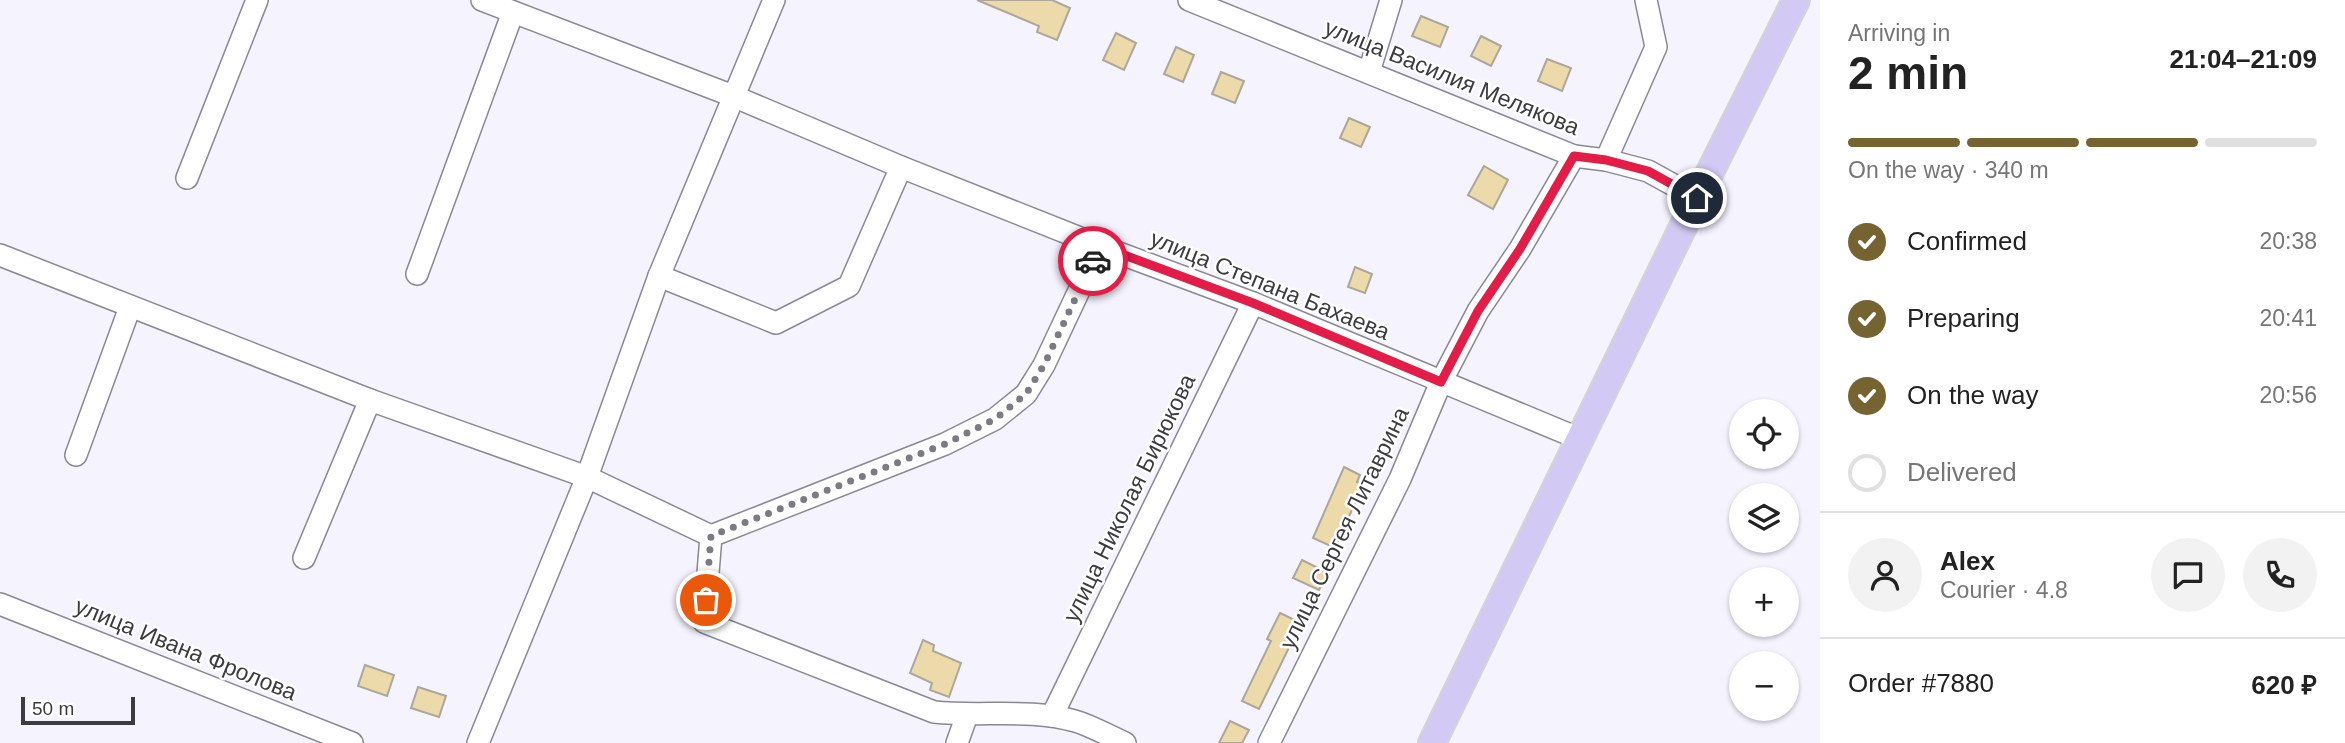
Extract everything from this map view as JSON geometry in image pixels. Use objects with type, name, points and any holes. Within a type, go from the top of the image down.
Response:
[{"type":"main road","points":[[1432,743],[1796,0]]},
{"type":"street","points":[[187,178],[257,0]]},
{"type":"street","name":"улица Степана Бахаева","points":[[482,0],[733,96],[901,167],[1100,246],[1253,303],[1580,439]]},
{"type":"street","points":[[478,743],[587,477],[659,276],[774,0]]},
{"type":"street","name":"улица Василия Мелякова","points":[[1189,0],[1574,156],[1606,160],[1648,171],[1697,198]]},
{"type":"street","points":[[1369,72],[1391,0]]},
{"type":"street","points":[[1606,160],[1656,47],[1646,0]]},
{"type":"street","points":[[417,274],[513,12]]},
{"type":"street","name":"улица Сергея Литаврина","points":[[1269,743],[1400,479],[1441,382],[1478,311],[1520,249],[1574,156]]},
{"type":"street","points":[[659,276],[776,323],[849,286],[901,167]]},
{"type":"street","points":[[0,256],[370,400],[587,477],[711,536],[945,444],[995,419],[1026,394],[1044,365],[1100,246]]},
{"type":"street","name":"улица Николая Бирюкова","points":[[1052,716],[1253,303]]},
{"type":"street","points":[[76,455],[130,307]]},
{"type":"street","points":[[304,558],[370,400]]},
{"type":"street","points":[[711,536],[704,622],[934,712],[1052,716],[1077,721],[1125,743]]},
{"type":"street","name":"улица Ивана Фролова","points":[[0,604],[352,743]]},
{"type":"street","points":[[957,743],[967,715]]},
{"type":"building","points":[[977,0],[1052,0],[1070,8],[1057,40],[1037,32],[1039,26]]},
{"type":"building","points":[[1421,16],[1448,27],[1440,47],[1412,36]]},
{"type":"building","points":[[1116,33],[1136,43],[1124,70],[1103,60]]},
{"type":"building","points":[[1481,36],[1501,46],[1491,66],[1471,56]]},
{"type":"building","points":[[1176,47],[1194,55],[1183,82],[1164,74]]},
{"type":"building","points":[[1547,59],[1571,68],[1562,91],[1538,81]]},
{"type":"building","points":[[1221,72],[1244,81],[1235,103],[1212,94]]},
{"type":"building","points":[[1349,118],[1370,127],[1361,147],[1340,138]]},
{"type":"building","points":[[1484,166],[1508,180],[1493,209],[1468,195]]},
{"type":"building","points":[[1355,267],[1372,274],[1365,293],[1348,287]]},
{"type":"building","points":[[1344,467],[1360,475],[1357,482],[1363,485],[1335,548],[1313,538]]},
{"type":"building","points":[[1302,560],[1328,573],[1319,590],[1293,578]]},
{"type":"building","points":[[1280,613],[1301,623],[1259,709],[1242,701],[1271,641],[1267,639]]},
{"type":"building","points":[[923,640],[934,645],[933,651],[961,663],[949,697],[930,690],[932,683],[910,673]]},
{"type":"building","points":[[365,665],[394,675],[387,696],[358,686]]},
{"type":"building","points":[[418,687],[446,696],[439,717],[411,708]]},
{"type":"building","points":[[1230,721],[1249,730],[1242,743],[1219,743]]},
{"type":"way so far","points":[[706,600],[711,536],[945,444],[995,419],[1026,394],[1044,365],[1093,261]]},
{"type":"route","points":[[1093,261],[1100,246],[1253,303],[1441,382],[1478,311],[1520,249],[1574,156],[1606,160],[1648,171],[1697,198]]}]
